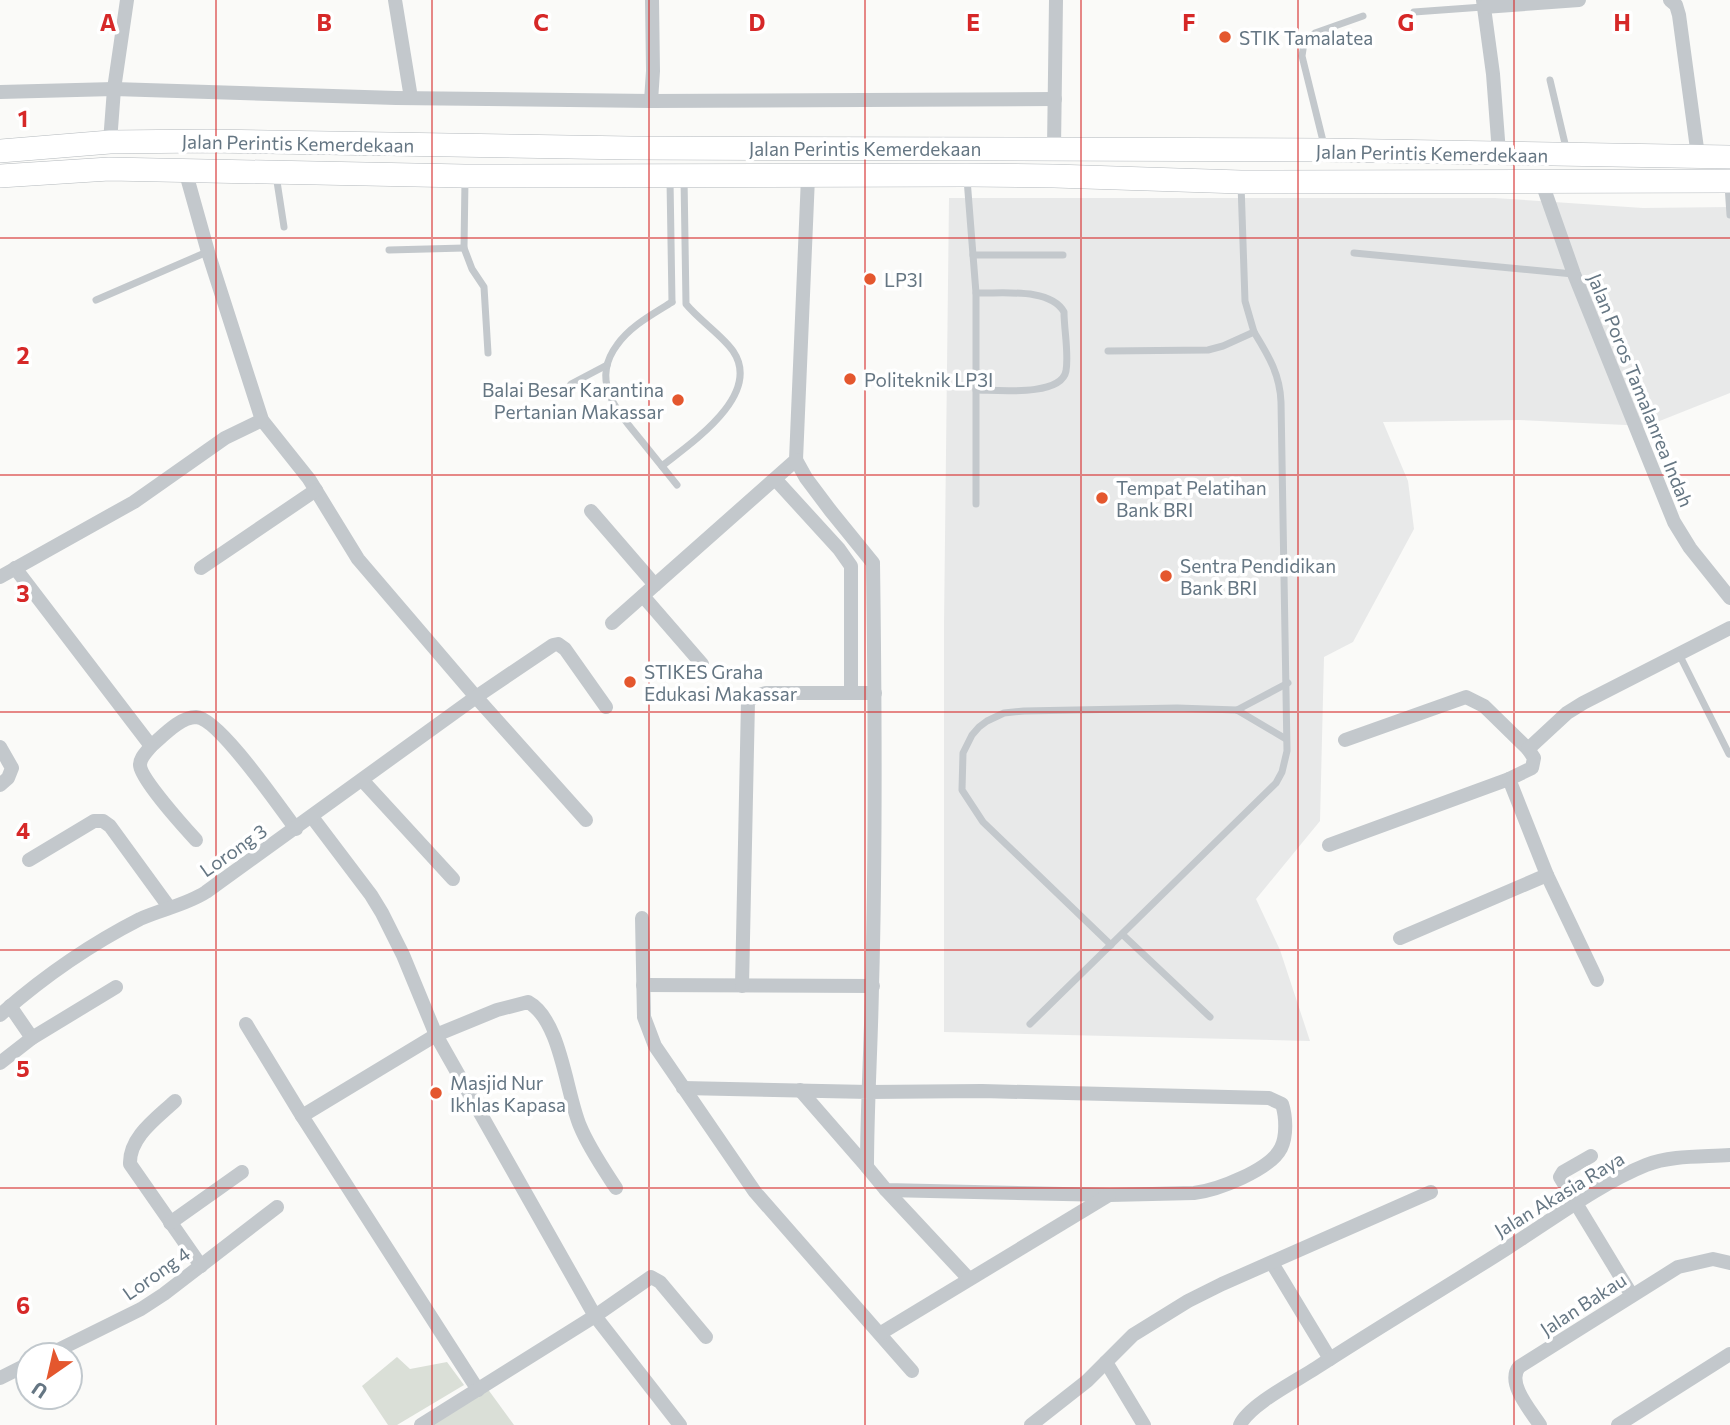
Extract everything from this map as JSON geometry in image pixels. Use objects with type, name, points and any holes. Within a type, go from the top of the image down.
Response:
[{"type":"highway","name":"Jalan Perintis Kemerdekaan","points":[[0,150],[110,142],[678,148],[1054,148],[1324,143],[1568,156],[1730,158]]},
{"type":"highway","points":[[109,169],[110,142]]},
{"type":"highway","points":[[677,176],[678,148]]},
{"type":"highway","name":"Jalan Perintis Kemerdekaan","points":[[0,176],[109,169],[465,176],[967,175],[1241,182],[1729,181]]},
{"type":"street","points":[[110,142],[114,89],[127,0]]},
{"type":"street","points":[[396,0],[411,98]]},
{"type":"street","points":[[651,101],[652,0]]},
{"type":"street","points":[[1054,148],[1056,0]]},
{"type":"street","points":[[1499,153],[1493,74],[1483,4],[1579,0]]},
{"type":"street","points":[[1670,0],[1676,5],[1679,15],[1698,156]]},
{"type":"street","points":[[0,92],[114,89],[411,98],[651,101],[1055,99]]},
{"type":"street","points":[[185,170],[262,420],[316,490],[358,559],[586,820]]},
{"type":"street","points":[[808,177],[796,460],[806,478],[873,563],[873,986],[867,1167]]},
{"type":"street","name":"Jalan Poros Tamalanrea Indah","points":[[1542,183],[1574,274],[1674,522],[1690,548],[1730,598]]},
{"type":"street","points":[[0,577],[134,502],[225,438],[262,420]]},
{"type":"street","points":[[612,623],[796,460]]},
{"type":"street","points":[[776,480],[839,549],[851,566],[851,692]]},
{"type":"street","points":[[201,568],[316,490]]},
{"type":"street","points":[[591,511],[655,585]]},
{"type":"street","points":[[15,568],[151,746]]},
{"type":"street","points":[[643,596],[702,664]]},
{"type":"street","points":[[1528,749],[1567,713],[1583,703],[1730,628]]},
{"type":"street","name":"Lorong 3","points":[[5,1010],[109,936],[200,895],[313,817],[476,697],[558,644],[565,649],[606,707]]},
{"type":"street","points":[[742,986],[748,701],[766,693],[875,693]]},
{"type":"street","points":[[1329,845],[1509,779],[1532,768],[1534,758],[1484,706],[1466,697],[1345,740]]},
{"type":"street","points":[[196,840],[140,769],[141,759],[151,746],[181,722],[193,717],[203,718],[212,724],[230,742],[296,829]]},
{"type":"street","points":[[0,747],[12,765],[8,778],[0,785]]},
{"type":"street","points":[[1509,779],[1547,875],[1597,979]]},
{"type":"street","points":[[362,781],[453,879]]},
{"type":"street","points":[[313,817],[382,913],[403,955],[436,1035],[595,1316],[680,1425]]},
{"type":"street","points":[[29,860],[94,821],[103,821],[110,826],[169,907]]},
{"type":"street","points":[[1400,938],[1547,875]]},
{"type":"street","points":[[642,918],[645,1023],[655,1046],[755,1192],[912,1371]]},
{"type":"street","points":[[643,985],[873,986]]},
{"type":"street","points":[[0,1063],[32,1038],[116,988]]},
{"type":"street","points":[[302,1116],[436,1035],[528,1002],[537,1008],[551,1032],[582,1131],[616,1188]]},
{"type":"street","points":[[5,1010],[32,1038]]},
{"type":"street","points":[[246,1024],[478,1390]]},
{"type":"street","points":[[683,1088],[1225,1096],[1269,1098],[1282,1104],[1285,1114],[1281,1148],[1259,1168],[1208,1192],[1110,1195],[886,1190]]},
{"type":"street","points":[[800,1090],[886,1190],[969,1279]]},
{"type":"street","points":[[175,1101],[144,1131],[130,1155],[132,1167],[201,1266]]},
{"type":"street","name":"Jalan Akasia Raya","points":[[1240,1425],[1243,1418],[1261,1404],[1330,1359],[1576,1204],[1648,1164],[1730,1155]]},
{"type":"street","points":[[1591,1156],[1560,1176],[1631,1294]]},
{"type":"street","points":[[170,1223],[242,1172]]},
{"type":"street","points":[[1031,1425],[1087,1381],[1133,1335],[1188,1301],[1431,1192]]},
{"type":"street","points":[[881,1333],[1110,1195]]},
{"type":"street","name":"Lorong 4","points":[[76,1341],[141,1309],[277,1207]]},
{"type":"street","name":"Jalan Bakau","points":[[1540,1425],[1516,1387],[1516,1371],[1631,1294],[1687,1264],[1717,1259],[1730,1263]]},
{"type":"street","points":[[1272,1263],[1330,1359]]},
{"type":"street","points":[[421,1425],[653,1277],[706,1337]]},
{"type":"street","points":[[1618,1425],[1730,1354]]},
{"type":"street","points":[[1106,1363],[1144,1425]]},
{"type":"lane","points":[[1414,12],[1483,4]]},
{"type":"lane","points":[[1324,143],[1302,55],[1304,43],[1315,33],[1363,16]]},
{"type":"lane","points":[[1550,80],[1568,156]]},
{"type":"lane","points":[[276,172],[284,227]]},
{"type":"lane","points":[[967,175],[975,293],[976,504]]},
{"type":"lane","points":[[465,176],[464,248],[472,269],[484,287],[488,353]]},
{"type":"lane","points":[[672,302],[677,176]]},
{"type":"lane","points":[[662,466],[718,419],[730,405],[738,382],[739,369],[731,347],[686,304],[687,276],[677,176]]},
{"type":"lane","points":[[1729,181],[1730,215]]},
{"type":"lane","points":[[1030,1024],[1276,783],[1284,764],[1287,683],[1280,386],[1272,362],[1254,332],[1245,301],[1241,182]]},
{"type":"lane","points":[[389,250],[464,248]]},
{"type":"lane","points":[[96,300],[208,251]]},
{"type":"lane","points":[[1354,253],[1574,274]]},
{"type":"lane","points":[[973,255],[1063,255]]},
{"type":"lane","points":[[673,274],[687,276]]},
{"type":"lane","points":[[975,293],[1043,295],[1059,304],[1064,312],[1066,373],[1060,382],[1044,389],[976,390]]},
{"type":"lane","points":[[672,302],[686,304]]},
{"type":"lane","points":[[672,302],[638,324],[615,347],[607,365],[607,390],[615,408],[677,485]]},
{"type":"lane","points":[[1108,351],[1208,350],[1254,332]]},
{"type":"lane","points":[[571,384],[607,365]]},
{"type":"lane","points":[[1679,654],[1729,754]]},
{"type":"lane","points":[[1237,710],[1287,683]]},
{"type":"lane","points":[[1111,945],[983,822],[972,808],[962,790],[961,763],[972,736],[987,720],[1014,712],[1177,708],[1237,710],[1286,739]]},
{"type":"lane","points":[[1123,935],[1210,1017]]},
{"type":"shaded area","name":"Sentra Pendidikan Bank BRI","points":[[949,198],[1495,198],[1643,208],[1730,207],[1730,393],[1647,426],[1518,420],[1383,422],[1408,481],[1414,529],[1353,642],[1324,657],[1320,821],[1256,899],[1280,950],[1310,1041],[944,1032],[944,624]]},
{"type":"shaded area","points":[[397,1357],[410,1369],[447,1362],[464,1385],[397,1425],[388,1425],[362,1386]]},
{"type":"shaded area","points":[[487,1388],[514,1425],[418,1425]]},
{"type":"place","name":"STIK Tamalatea","points":[[1225,37]]},
{"type":"place","name":"LP3I","points":[[870,279]]},
{"type":"place","name":"Politeknik LP3I","points":[[850,379]]},
{"type":"place","name":"Balai Besar Karantina Pertanian Makassar","points":[[678,400]]},
{"type":"place","name":"Tempat Pelatihan Bank BRI","points":[[1102,498]]},
{"type":"place","name":"Sentra Pendidikan Bank BRI","points":[[1166,576]]},
{"type":"place","name":"STIKES Graha Edukasi Makassar","points":[[630,682]]},
{"type":"place","name":"Masjid Nur Ikhlas Kapasa","points":[[436,1093]]}]
